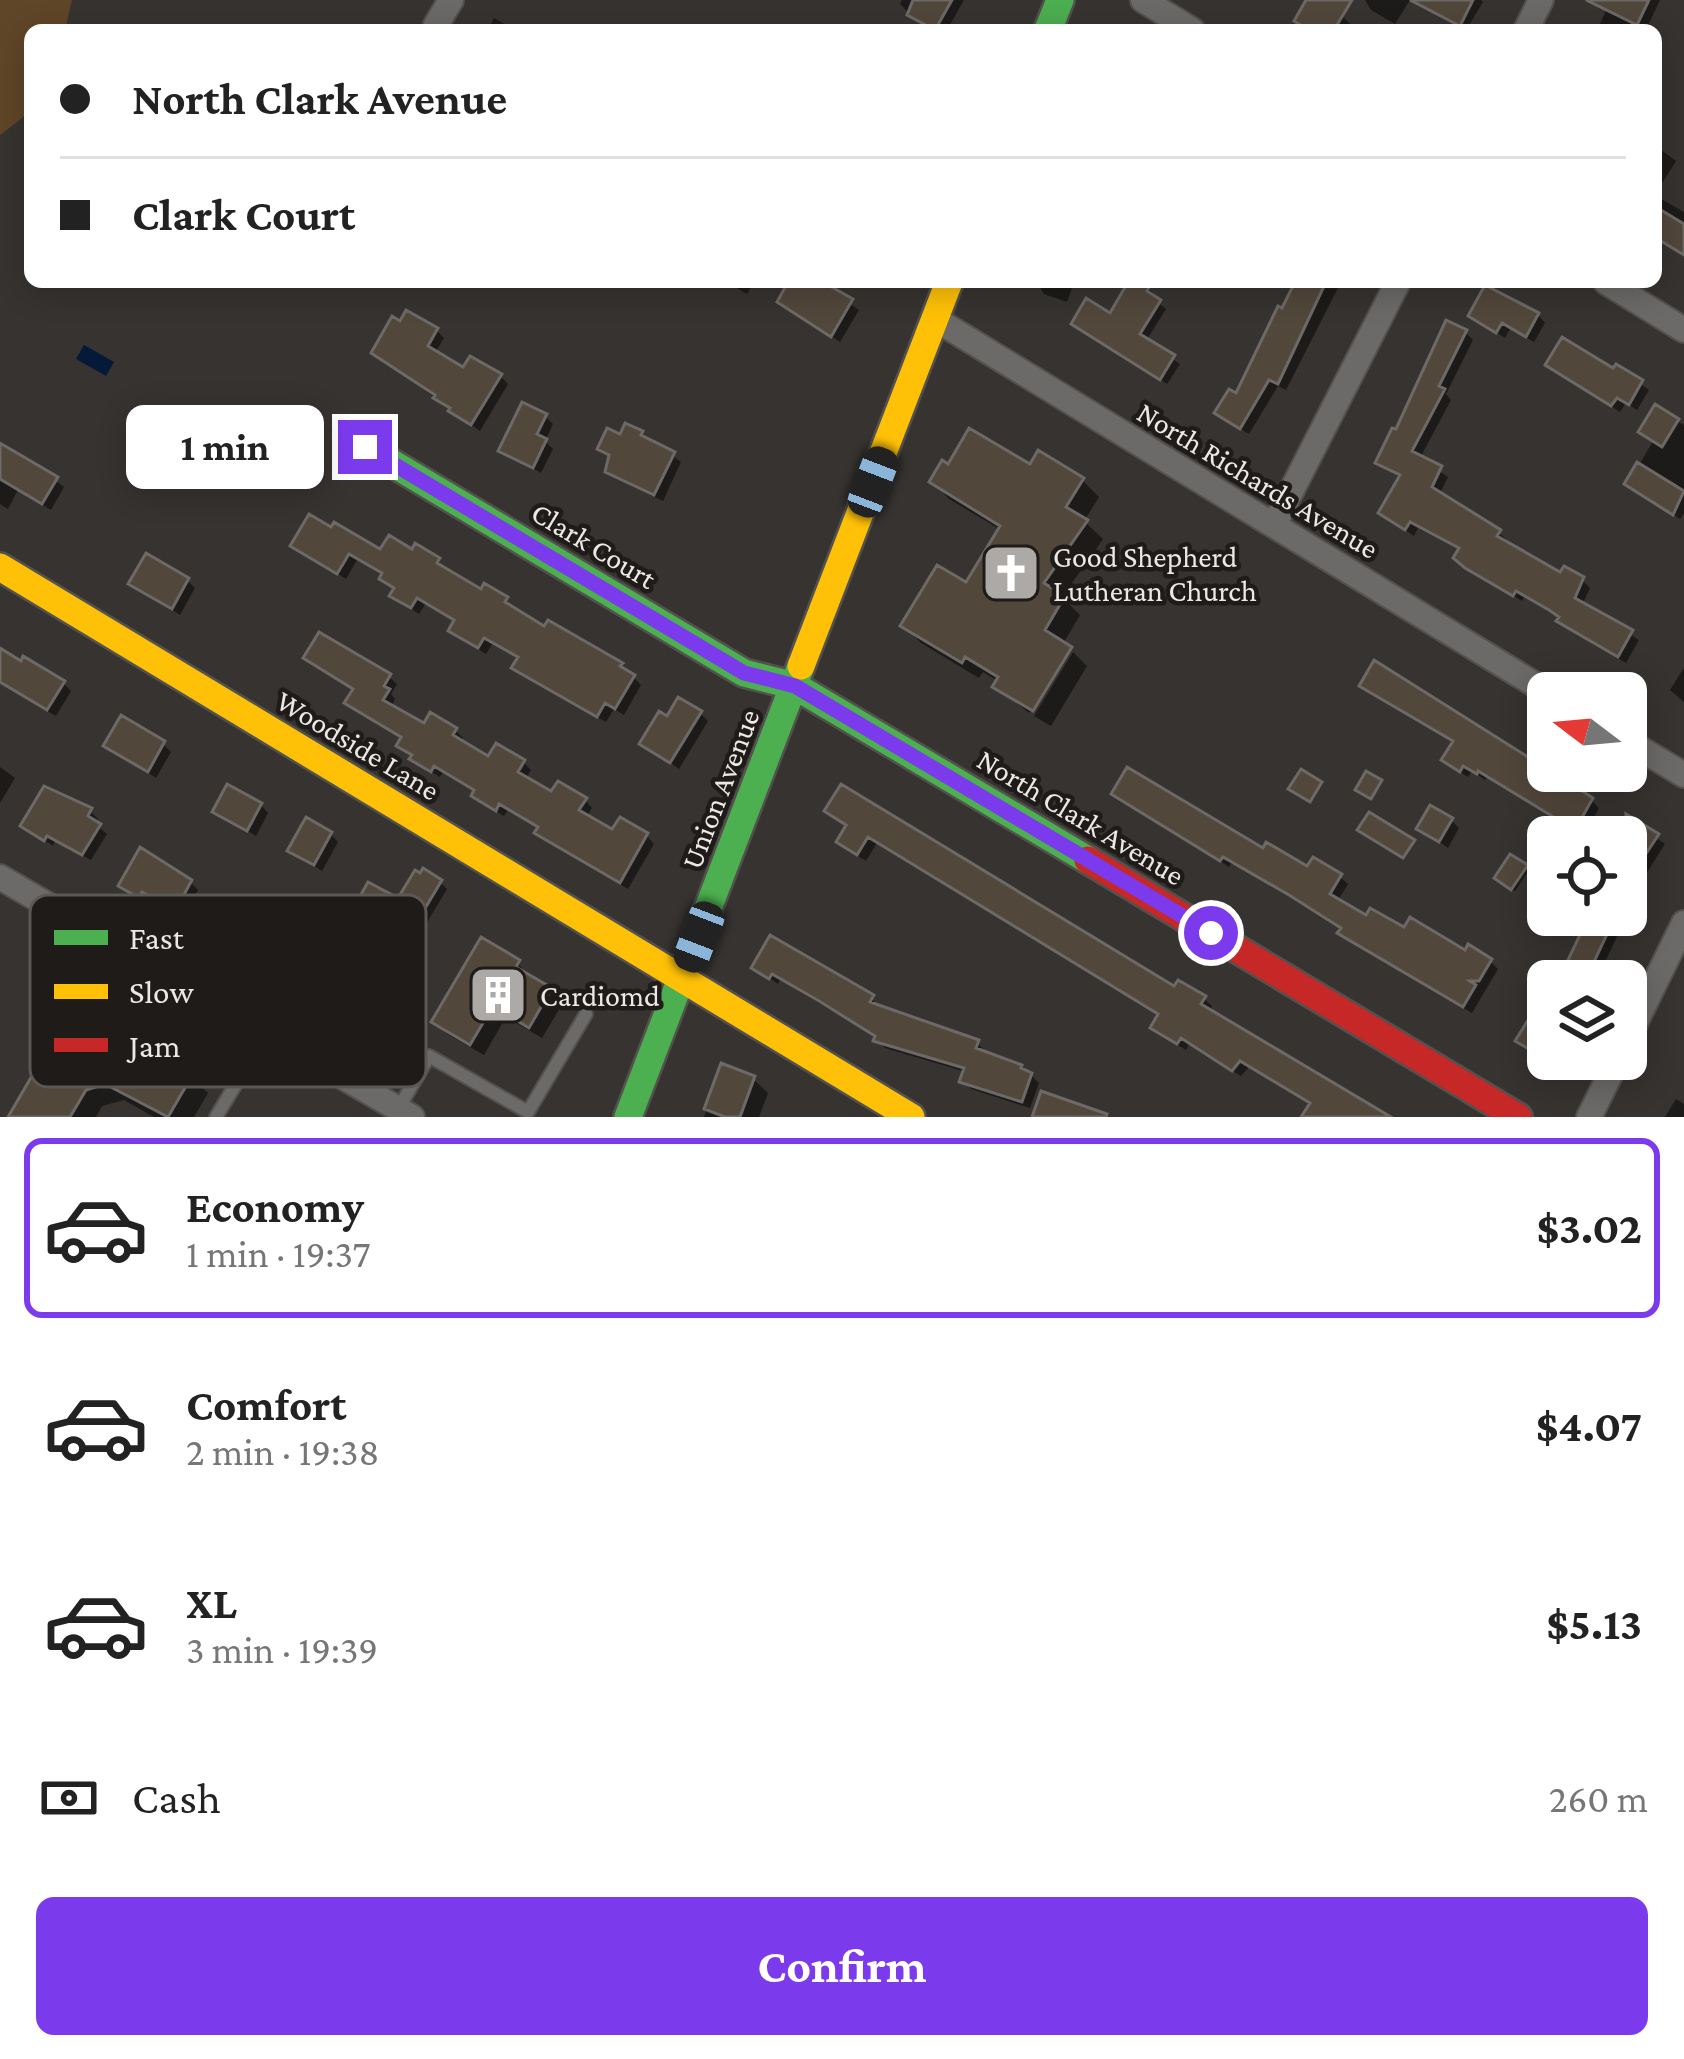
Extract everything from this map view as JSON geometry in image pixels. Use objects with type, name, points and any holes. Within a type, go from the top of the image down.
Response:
[{"type":"street","points":[[1143,0],[1182,24]]},
{"type":"street","name":"Union Avenue","points":[[628,1117],[945,288]]},
{"type":"street","points":[[1274,525],[1395,288]]},
{"type":"street","points":[[1616,288],[1684,330]]},
{"type":"street","name":"North Richards Avenue","points":[[935,319],[1527,679]]},
{"type":"street","name":"Clark Court","points":[[365,447],[744,673],[795,686]]},
{"type":"street","name":"Woodside Lane","points":[[0,567],[911,1117]]},
{"type":"street","name":"North Clark Avenue","points":[[795,686],[1519,1117]]},
{"type":"street","points":[[1647,753],[1684,776]]},
{"type":"street","points":[[0,878],[30,895]]},
{"type":"street","points":[[1647,999],[1684,923]]},
{"type":"street","points":[[1589,1117],[1608,1080]]},
{"type":"street","points":[[357,1087],[401,1114]]},
{"type":"lane","points":[[426,1062],[429,1056],[528,1112],[586,1014]]},
{"type":"lane","points":[[216,1117],[234,1087]]},
{"type":"shaded area","points":[[0,0],[72,0],[66,24],[24,24],[24,117],[0,135]]},
{"type":"water","points":[[84,345],[114,362],[106,376],[76,359]]},
{"type":"building","points":[[913,0],[952,0],[938,24],[924,24],[907,15]]},
{"type":"building","points":[[1306,0],[1352,0],[1338,24],[1294,21]]},
{"type":"building","points":[[1410,0],[1473,0],[1461,24]]},
{"type":"building","points":[[1586,0],[1649,0],[1635,24]]},
{"type":"building","points":[[1662,211],[1684,224],[1684,255],[1662,242]]},
{"type":"building","points":[[785,288],[834,288],[853,299],[831,337],[777,302]]},
{"type":"building","points":[[1125,288],[1149,288],[1161,300],[1140,334],[1175,355],[1160,380],[1071,324],[1086,298],[1110,313]]},
{"type":"building","points":[[1292,288],[1323,288],[1278,384],[1269,380],[1240,429],[1214,413],[1229,389],[1236,393],[1278,306],[1282,308]]},
{"type":"building","points":[[1483,288],[1539,313],[1526,337],[1502,323],[1496,333],[1468,316]]},
{"type":"building","points":[[406,310],[438,328],[428,346],[463,367],[470,356],[502,374],[471,425],[371,353],[392,316],[400,321]]},
{"type":"building","points":[[1446,320],[1467,330],[1439,386],[1445,389],[1412,451],[1442,466],[1432,487],[1501,530],[1497,536],[1560,572],[1564,566],[1584,577],[1575,598],[1633,630],[1618,657],[1556,621],[1559,617],[1549,610],[1465,568],[1453,558],[1459,548],[1410,522],[1405,530],[1378,513],[1400,475],[1375,463],[1392,428],[1396,429]]},
{"type":"building","points":[[1562,337],[1643,380],[1629,405],[1617,398],[1611,406],[1545,365]]},
{"type":"building","points":[[522,402],[547,414],[537,434],[547,439],[533,468],[498,451]]},
{"type":"building","points":[[1655,404],[1679,419],[1662,447],[1638,432]]},
{"type":"building","points":[[625,423],[675,452],[654,495],[605,472],[609,455],[597,449],[607,428],[620,434]]},
{"type":"building","name":"Good Shepherd Lutheran Church","points":[[969,428],[1030,464],[1038,450],[1084,478],[1066,507],[1088,520],[1044,583],[1065,596],[1045,630],[1072,647],[1033,711],[992,687],[998,677],[965,657],[962,663],[900,626],[937,565],[966,582],[1000,526],[929,482],[942,460],[948,464]]},
{"type":"building","points":[[0,443],[58,477],[42,504],[0,479]]},
{"type":"building","points":[[1637,462],[1684,491],[1673,515],[1624,484]]},
{"type":"building","points":[[309,514],[331,527],[334,522],[380,549],[389,535],[412,549],[415,543],[440,558],[437,563],[481,589],[484,583],[544,626],[548,620],[623,663],[620,666],[635,675],[615,709],[605,703],[597,717],[511,668],[518,657],[484,638],[478,648],[448,631],[454,620],[417,598],[411,608],[389,596],[394,588],[379,579],[382,573],[349,554],[337,574],[290,546]]},
{"type":"building","points":[[146,553],[189,578],[172,609],[128,584]]},
{"type":"building","points":[[319,632],[391,674],[383,700],[424,723],[430,712],[457,728],[453,735],[488,756],[496,743],[525,760],[518,772],[551,791],[558,781],[587,798],[579,810],[612,829],[620,817],[648,833],[620,883],[534,833],[538,827],[499,804],[496,811],[471,796],[474,790],[434,766],[431,772],[409,759],[412,755],[396,746],[401,737],[344,703],[353,689],[303,658]]},
{"type":"building","points":[[0,648],[65,681],[47,710],[0,682]]},
{"type":"building","points":[[1374,660],[1527,756],[1527,792],[1583,792],[1593,798],[1583,816],[1552,816],[1478,771],[1463,766],[1460,772],[1441,760],[1453,741],[1359,686]]},
{"type":"building","points":[[678,697],[702,711],[670,763],[639,744],[659,711],[667,716]]},
{"type":"building","points":[[121,715],[165,741],[148,772],[103,746]]},
{"type":"building","points":[[1127,767],[1263,848],[1266,842],[1307,866],[1313,857],[1342,874],[1330,894],[1366,915],[1370,908],[1404,927],[1410,917],[1465,950],[1468,944],[1492,959],[1479,981],[1470,981],[1476,985],[1463,1007],[1337,933],[1341,928],[1289,895],[1223,857],[1220,861],[1111,794]]},
{"type":"building","points":[[1301,769],[1322,782],[1310,802],[1288,789]]},
{"type":"building","points":[[1366,771],[1382,780],[1371,799],[1355,790]]},
{"type":"building","points":[[227,784],[262,803],[247,831],[212,812]]},
{"type":"building","points":[[841,784],[1174,986],[1178,980],[1206,996],[1201,1004],[1391,1117],[1301,1117],[1310,1103],[1240,1061],[1232,1071],[1181,1038],[1177,1044],[1150,1028],[1158,1014],[868,837],[857,855],[836,842],[846,825],[824,811]]},
{"type":"building","points":[[44,786],[92,808],[88,816],[101,824],[82,855],[20,826]]},
{"type":"building","points":[[1430,805],[1453,818],[1439,842],[1416,829]]},
{"type":"building","points":[[1369,812],[1415,840],[1403,858],[1357,830]]},
{"type":"building","points":[[306,817],[332,832],[314,865],[287,851]]},
{"type":"building","points":[[1647,827],[1659,834],[1647,852]]},
{"type":"building","points":[[140,847],[192,880],[184,895],[134,895],[118,886]]},
{"type":"building","points":[[1510,854],[1527,864],[1511,890],[1494,878]]},
{"type":"building","points":[[423,868],[442,880],[426,907],[426,895],[400,895],[415,870],[420,873]]},
{"type":"building","points":[[368,882],[392,895],[361,895]]},
{"type":"building","points":[[770,935],[874,995],[870,1002],[979,1040],[976,1048],[1022,1065],[1032,1073],[1022,1102],[959,1082],[964,1068],[873,1041],[875,1036],[819,1001],[772,974],[769,979],[751,968]]},
{"type":"building","points":[[1579,936],[1606,936],[1595,960],[1568,960]]},
{"type":"building","name":"Cardiomd","points":[[481,937],[520,960],[516,967],[552,988],[529,1028],[493,1006],[470,1045],[431,1022]]},
{"type":"building","points":[[1527,1022],[1527,1048],[1515,1041]]},
{"type":"building","points":[[721,1063],[755,1076],[740,1117],[704,1109]]},
{"type":"building","points":[[30,1079],[30,1087],[96,1087],[86,1090],[70,1117],[8,1117]]},
{"type":"building","points":[[111,1087],[185,1087],[168,1117]]},
{"type":"building","points":[[1041,1091],[1107,1114],[1106,1117],[1032,1117]]},
{"type":"traffic: fast","points":[[1050,24],[1060,0]]},
{"type":"traffic: fast","points":[[365,447],[744,673],[795,686],[1088,860]]},
{"type":"traffic: fast","points":[[628,1117],[801,666]]},
{"type":"traffic: slow","points":[[801,666],[947,288]]},
{"type":"traffic: slow","points":[[0,567],[911,1117]]},
{"type":"traffic: jam","points":[[1088,860],[1518,1117]]},
{"type":"place","name":"Good Shepherd Lutheran Church","points":[[1011,573]]},
{"type":"place","name":"Cardiomd","points":[[498,995]]},
{"type":"route","points":[[365,447],[744,673],[795,686],[1211,933]]}]
